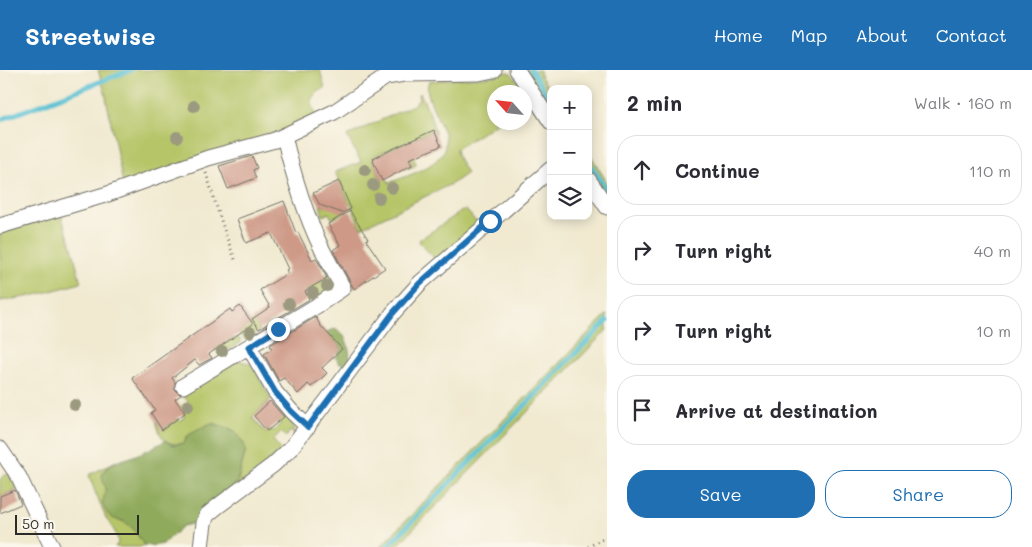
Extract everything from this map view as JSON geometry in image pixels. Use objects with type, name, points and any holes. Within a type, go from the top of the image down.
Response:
[{"type":"street","points":[[0,226],[108,194],[202,161],[284,136],[334,112],[386,77],[404,74],[479,74],[494,70]]},
{"type":"street","points":[[517,70],[547,116]]},
{"type":"street","points":[[183,386],[343,288],[321,248],[307,215],[293,174],[284,136]]},
{"type":"street","points":[[201,547],[204,523],[207,516],[273,465],[291,448],[393,313],[420,283],[547,172]]},
{"type":"street","points":[[592,185],[607,207]]},
{"type":"street","points":[[249,347],[275,392],[308,427]]},
{"type":"street","points":[[0,449],[19,477],[52,547]]},
{"type":"path","points":[[202,161],[236,262]]},
{"type":"path","points":[[588,547],[607,538]]},
{"type":"green space","points":[[98,70],[320,70],[325,88],[313,97],[312,103],[317,117],[310,121],[123,184],[105,92]]},
{"type":"green space","points":[[523,70],[540,70],[540,75],[547,86],[547,109]]},
{"type":"green space","points":[[507,72],[511,73],[520,85],[487,85],[487,129],[456,149],[458,158],[467,173],[453,183],[361,228],[350,203],[345,206],[348,211],[332,219],[329,213],[323,216],[320,205],[325,207],[330,204],[338,205],[348,200],[335,172],[361,162],[347,136],[413,105],[418,101],[420,93],[430,114],[436,135],[434,130],[415,138],[419,148],[412,154],[416,163],[415,166],[407,169],[412,165],[402,144],[373,157],[381,180],[387,178],[389,183],[408,176],[437,160],[443,153],[445,144],[444,133],[433,109],[427,88],[429,81],[495,76]]},
{"type":"green space","points":[[592,158],[607,182],[607,202],[592,179]]},
{"type":"green space","points":[[466,210],[479,225],[437,261],[419,240]]},
{"type":"green space","points":[[61,215],[72,247],[81,283],[32,296],[0,301],[0,233]]},
{"type":"green space","points":[[328,274],[334,280],[331,291],[311,302],[306,290],[321,282],[320,278]]},
{"type":"green space","points":[[607,314],[607,330],[396,547],[380,547]]},
{"type":"green space","points":[[254,321],[260,330],[246,340],[239,333]]},
{"type":"green space","points":[[335,329],[345,338],[348,347],[350,361],[343,364],[339,363],[336,357],[342,349],[326,332]]},
{"type":"green space","points":[[212,337],[219,347],[232,339],[239,338],[241,342],[220,356],[212,345]]},
{"type":"green space","points":[[238,360],[251,364],[271,399],[252,417],[266,433],[271,429],[273,431],[280,424],[278,421],[286,415],[293,425],[294,434],[290,431],[286,437],[281,432],[273,440],[282,451],[231,492],[238,480],[246,450],[240,437],[230,428],[209,424],[186,437],[184,443],[172,443],[161,436],[156,420],[163,430],[178,419],[180,421],[185,417],[183,415],[185,413],[180,407],[188,402],[184,396],[220,370]]},
{"type":"green space","points":[[209,424],[216,424],[235,431],[244,444],[246,450],[236,485],[199,522],[183,526],[163,544],[144,545],[129,525],[112,518],[105,510],[102,503],[106,490],[102,474],[113,463],[165,441],[174,445],[184,443],[191,433]]},
{"type":"green space","points":[[116,461],[105,469],[107,493],[105,497],[121,521],[128,523],[136,532],[144,545],[140,547],[115,547],[118,543],[117,536],[106,518],[89,475]]},
{"type":"green space","points":[[7,474],[11,474],[17,489],[0,496],[0,479]]},
{"type":"building","points":[[434,130],[441,146],[409,159],[412,165],[382,181],[373,158]]},
{"type":"building","points":[[252,156],[257,168],[253,170],[256,178],[228,189],[219,166]]},
{"type":"building","points":[[339,181],[351,209],[342,213],[320,205],[313,193]]},
{"type":"building","points":[[284,201],[296,233],[298,232],[312,260],[316,258],[327,278],[305,291],[308,300],[259,329],[252,319],[270,307],[260,290],[288,273],[286,270],[288,269],[271,233],[246,243],[237,219]]},
{"type":"building","points":[[350,211],[368,239],[366,240],[385,268],[354,289],[333,250],[340,245],[328,224]]},
{"type":"building","points":[[240,306],[253,324],[209,354],[212,358],[199,365],[195,360],[172,378],[175,382],[175,390],[181,395],[175,399],[185,413],[162,430],[151,413],[155,410],[132,378],[230,309],[232,312]]},
{"type":"building","points":[[316,317],[320,325],[342,349],[322,368],[327,373],[311,387],[308,384],[298,394],[284,378],[279,381],[264,354],[272,349],[270,345]]},
{"type":"building","points":[[270,401],[284,417],[267,431],[254,416]]},
{"type":"building","points":[[15,490],[21,504],[0,513],[0,496]]},
{"type":"waterway","points":[[0,120],[131,70]]},
{"type":"waterway","points":[[531,70],[547,96]]},
{"type":"waterway","points":[[592,167],[607,190]]},
{"type":"waterway","points":[[387,547],[607,321]]},
{"type":"route","points":[[278,329],[249,347],[275,392],[308,427],[393,313],[420,283],[490,221]]}]
